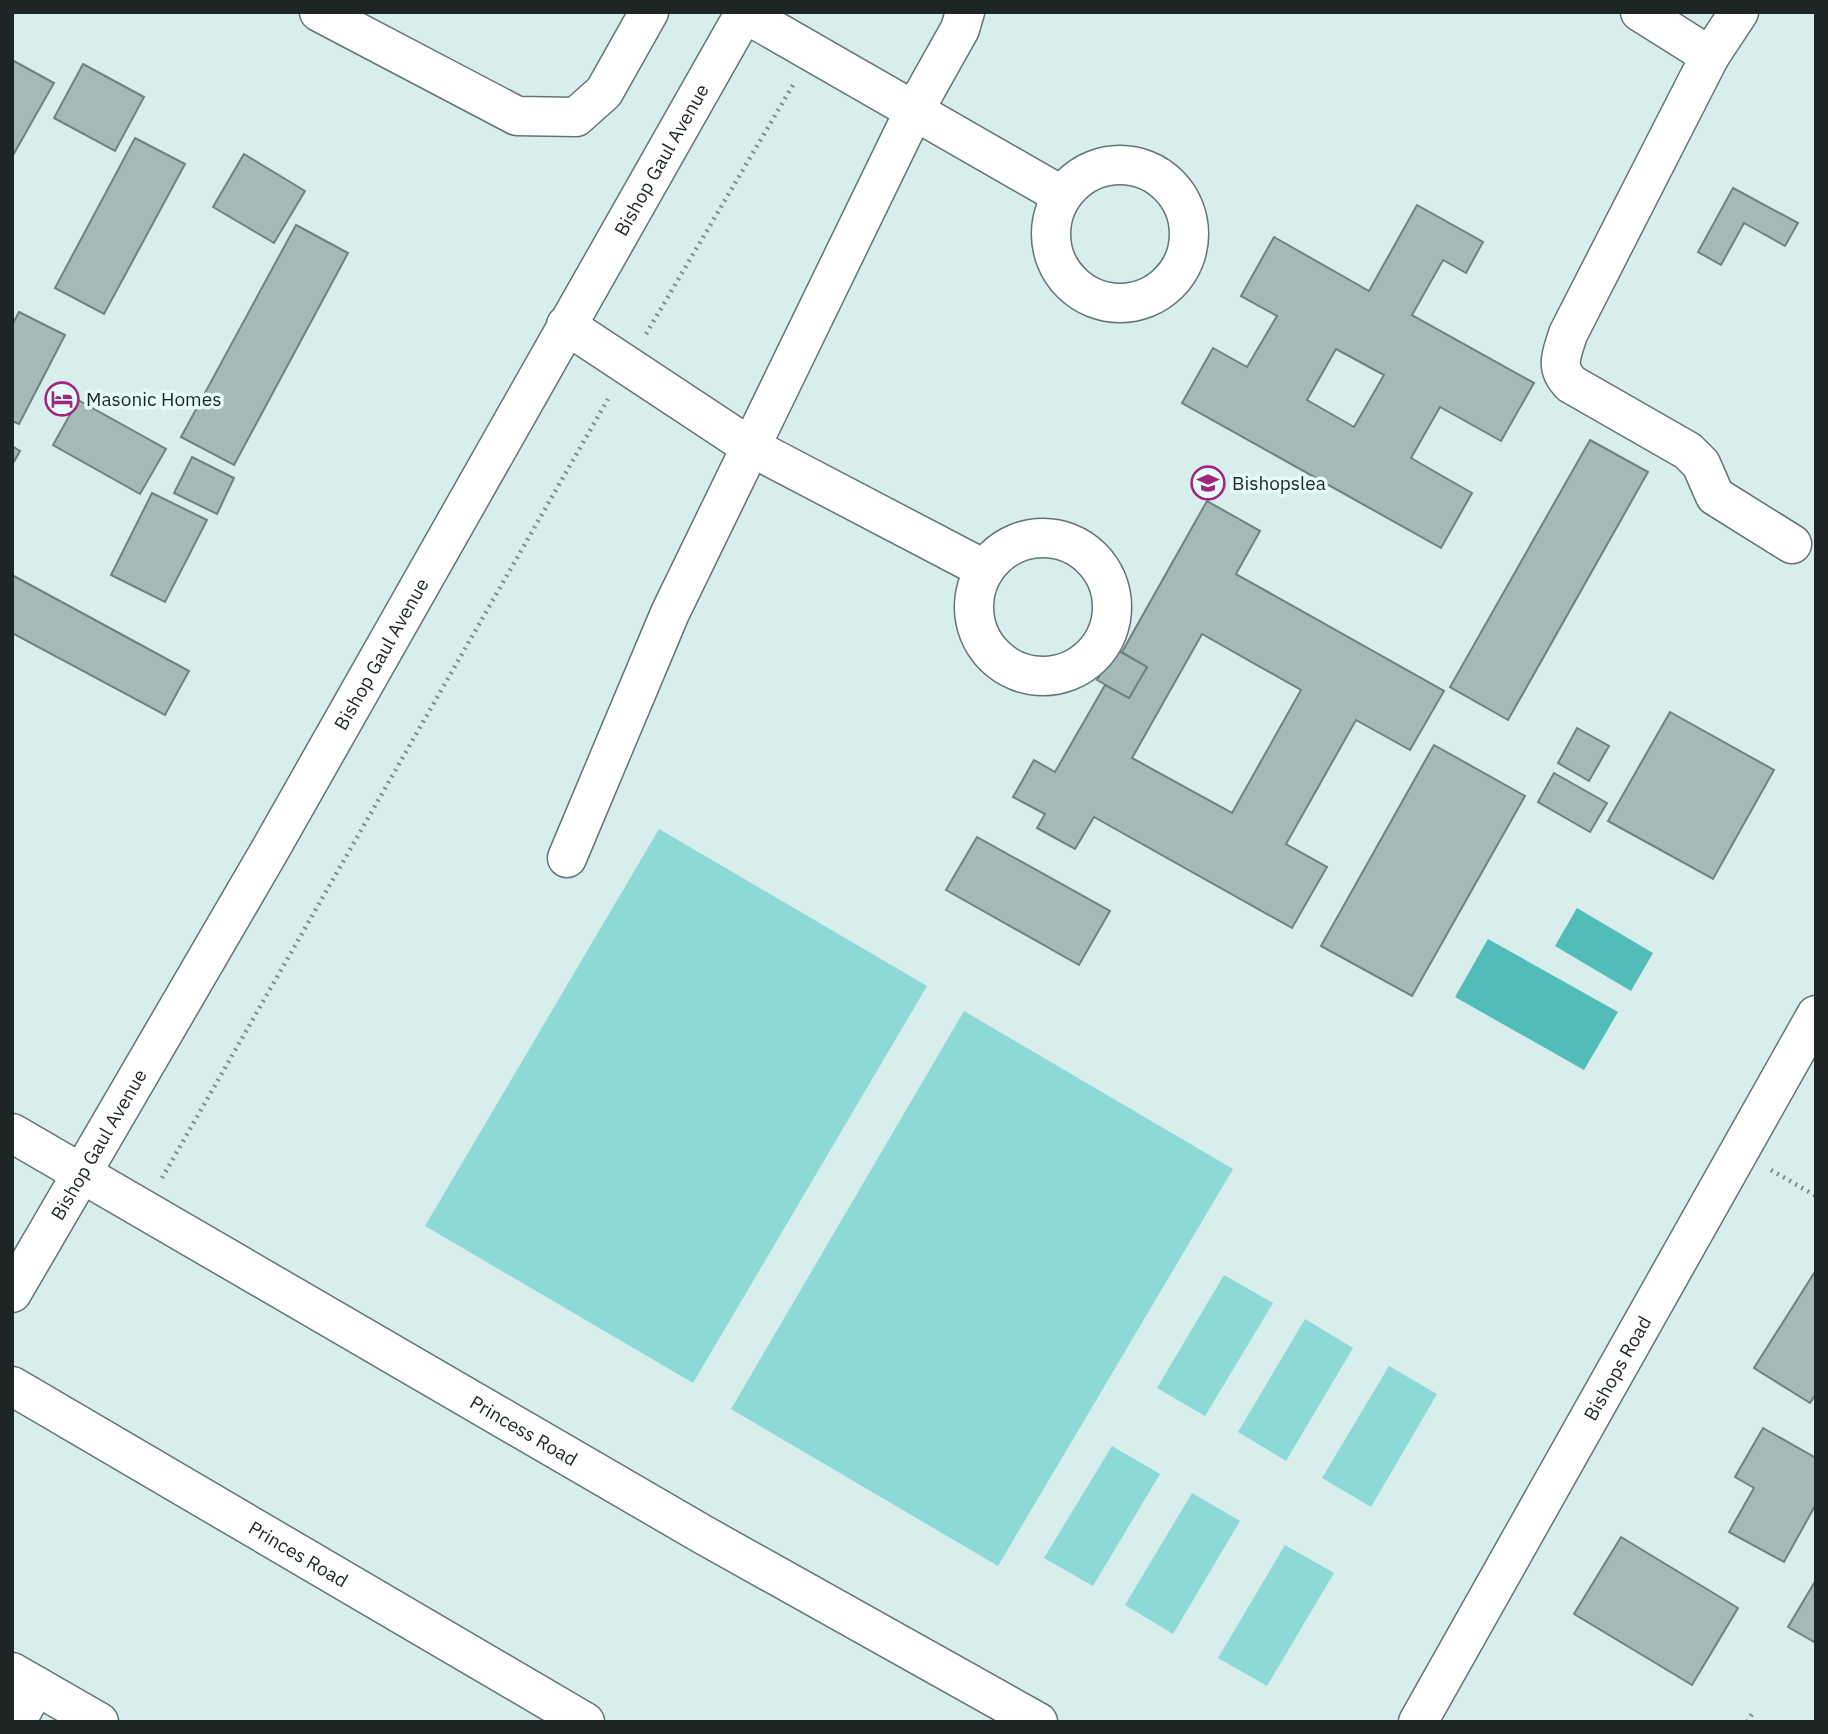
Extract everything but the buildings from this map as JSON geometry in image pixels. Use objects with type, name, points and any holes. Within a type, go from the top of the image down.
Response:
[{"type":"street","points":[[319,12],[517,116],[576,117],[604,92],[649,12]]},
{"type":"street","points":[[566,858],[670,613],[914,111],[960,29],[965,12]]},
{"type":"street","points":[[1640,12],[1710,57]]},
{"type":"street","points":[[1738,12],[1710,57],[1568,334],[1561,355],[1561,369],[1563,376],[1571,384],[1688,451],[1701,464],[1715,496],[1792,544]]},
{"type":"street","points":[[745,13],[1061,195]]},
{"type":"street","name":"Bishop Gaul Avenue","points":[[12,1293],[276,838],[745,13]]},
{"type":"street","points":[[566,325],[749,446],[984,569]]},
{"type":"street","name":"Bishops Road","points":[[1418,1722],[1816,1015]]},
{"type":"street","name":"Princess Road","points":[[12,1133],[690,1527],[1038,1722]]},
{"type":"street","name":"Princes Road","points":[[12,1386],[585,1722]]},
{"type":"street","points":[[16,1722],[24,1679],[99,1722]]},
{"type":"path","points":[[145,1209],[567,468],[813,52]]},
{"type":"path","points":[[1739,1152],[1816,1196]]},
{"type":"path","points":[[1747,1722],[1752,1714]]},
{"type":"shaded area","points":[[659,829],[927,986],[693,1383],[425,1226]]},
{"type":"shaded area","points":[[1577,908],[1653,953],[1631,991],[1555,946]]},
{"type":"shaded area","points":[[1488,939],[1618,1012],[1584,1070],[1455,997]]},
{"type":"shaded area","points":[[964,1011],[1233,1169],[998,1566],[731,1409]]},
{"type":"shaded area","points":[[1224,1275],[1273,1303],[1205,1416],[1157,1388]]},
{"type":"shaded area","points":[[1305,1319],[1353,1348],[1286,1461],[1238,1432]]},
{"type":"shaded area","points":[[1389,1366],[1437,1394],[1371,1507],[1322,1478]]},
{"type":"shaded area","points":[[1112,1446],[1160,1474],[1093,1586],[1044,1558]]},
{"type":"shaded area","points":[[1192,1493],[1240,1521],[1173,1634],[1125,1605]]},
{"type":"shaded area","points":[[1285,1545],[1334,1573],[1267,1686],[1218,1658]]},
{"type":"place","name":"Masonic Homes","points":[[62,399]]},
{"type":"place","name":"Bishopslea","points":[[1208,483]]}]
